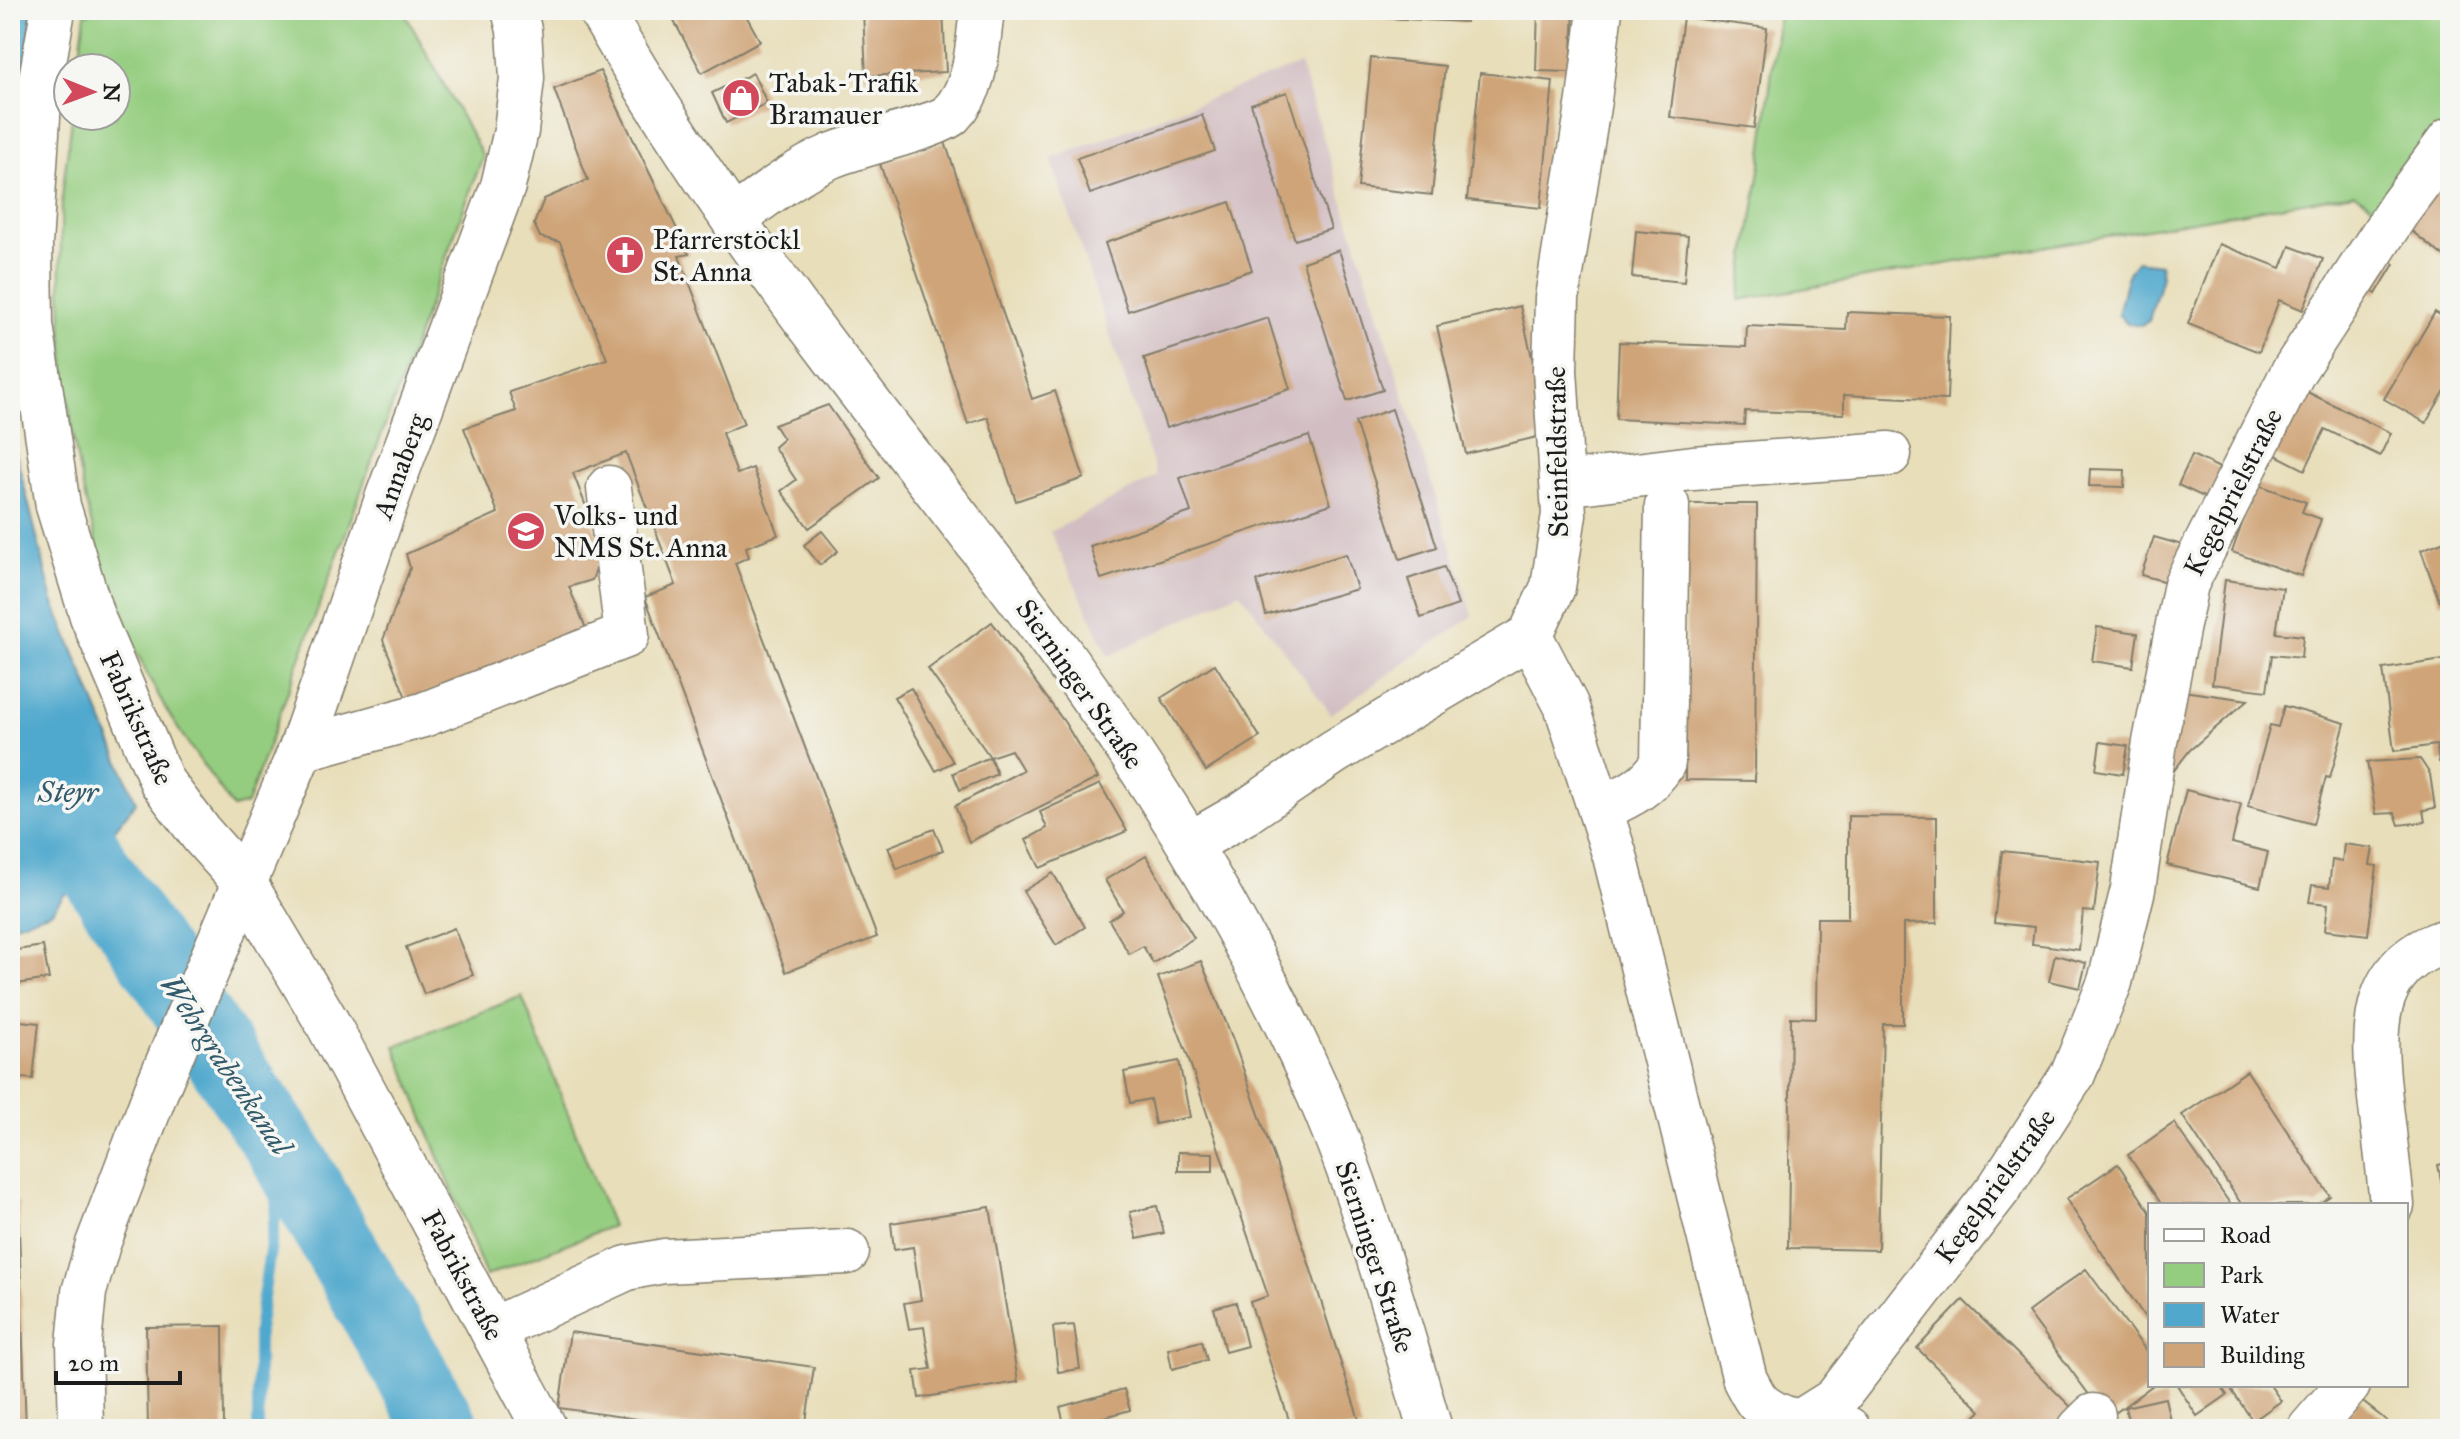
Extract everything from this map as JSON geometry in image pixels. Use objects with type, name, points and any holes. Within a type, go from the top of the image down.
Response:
[{"type":"street","name":"Fabrikstraße","points":[[53,10],[40,85],[30,245],[30,312],[41,406],[58,506],[92,616],[162,782],[202,835],[237,897],[328,1024],[545,1429]]},
{"type":"street","name":"Annaberg","points":[[81,1429],[79,1344],[84,1292],[98,1244],[156,1091],[301,749],[387,499],[503,186],[516,131],[522,78],[519,30],[514,10]]},
{"type":"street","name":"Sierninger Straße","points":[[600,10],[642,82],[733,219],[830,353],[1100,707],[1190,844],[1258,966],[1321,1100],[1380,1258],[1430,1429]]},
{"type":"street","points":[[733,219],[770,191],[830,156],[950,116],[973,77],[982,10]]},
{"type":"street","name":"Steinfeldstraße","points":[[1530,636],[1553,587],[1564,514],[1555,370],[1557,298],[1589,100],[1600,10]]},
{"type":"street","name":"Kegelprielstraße","points":[[1789,1424],[1835,1400],[2000,1187],[2073,1074],[2110,982],[2133,889],[2155,742],[2186,584],[2293,372],[2401,206],[2450,140]]},
{"type":"street","points":[[1563,484],[1665,470],[1889,454]]},
{"type":"street","points":[[301,749],[423,715],[627,635],[609,488]]},
{"type":"street","points":[[1600,809],[1640,790],[1663,763],[1667,505]]},
{"type":"street","points":[[1190,844],[1244,813],[1334,752],[1530,636],[1566,705],[1615,856],[1745,1380],[1759,1402],[1789,1424],[1848,1429]]},
{"type":"street","points":[[2392,1203],[2377,1065],[2376,1025],[2381,1000],[2402,966],[2416,954],[2450,940]]},
{"type":"street","points":[[492,1330],[627,1268],[664,1261],[847,1252]]},
{"type":"street","points":[[2310,1429],[2346,1387]]},
{"type":"shaded area","points":[[1300,64],[1473,616],[1331,714],[1240,592],[1109,656],[1050,532],[1157,476],[1051,159]]},
{"type":"green space","points":[[99,10],[403,10],[483,156],[247,804],[233,808],[164,706],[128,633],[106,574],[76,453],[62,328],[62,201],[70,132],[132,132],[132,52],[80,52],[85,14]]},
{"type":"green space","points":[[1779,10],[2450,10],[2450,117],[2379,210],[2354,193],[1739,300],[1761,163]]},
{"type":"green space","points":[[522,996],[612,1226],[486,1276],[395,1046]]},
{"type":"water","points":[[10,10],[32,10],[10,258]]},
{"type":"water","points":[[2137,261],[2160,264],[2162,276],[2149,321],[2141,325],[2127,324],[2118,314],[2128,273]]},
{"type":"water","name":"Steyr","points":[[10,430],[53,601],[136,802],[51,912],[10,926]]},
{"type":"building","points":[[668,10],[743,10],[760,41],[702,73]]},
{"type":"building","points":[[863,10],[943,10],[946,72],[866,76]]},
{"type":"building","points":[[1254,10],[1467,10],[1466,22]]},
{"type":"building","points":[[1538,10],[1574,10],[1571,72],[1536,71]]},
{"type":"building","points":[[1683,17],[1767,28],[1754,128],[1670,117]]},
{"type":"building","points":[[1371,58],[1445,66],[1432,195],[1358,187]]},
{"type":"building","points":[[600,71],[689,254],[679,256],[744,424],[722,433],[737,474],[753,468],[778,535],[746,547],[749,557],[735,563],[877,937],[786,972],[645,597],[676,585],[626,453],[573,473],[603,550],[592,580],[569,587],[589,636],[407,700],[383,640],[410,568],[406,554],[498,513],[464,428],[516,411],[509,392],[607,359],[560,242],[540,237],[534,224],[544,199],[588,180],[554,89]]},
{"type":"building","points":[[753,73],[767,103],[726,123],[712,93]]},
{"type":"building","points":[[1480,73],[1553,81],[1541,208],[1467,200]]},
{"type":"building","points":[[1287,92],[1331,229],[1295,240],[1251,104]]},
{"type":"building","points":[[1202,115],[1215,151],[1090,194],[1077,158]]},
{"type":"building","points":[[945,142],[1032,399],[1055,391],[1084,478],[1016,501],[988,417],[968,424],[880,164]]},
{"type":"building","points":[[2436,185],[2450,196],[2450,206],[2443,215],[2450,221],[2450,255],[2447,259],[2404,225]]},
{"type":"building","points":[[1230,202],[1252,270],[1128,311],[1105,243]]},
{"type":"building","points":[[1636,231],[1688,236],[1684,282],[1632,277]]},
{"type":"building","points":[[2219,244],[2281,268],[2290,246],[2323,259],[2303,310],[2279,300],[2259,352],[2188,324]]},
{"type":"building","points":[[1339,250],[1383,390],[1347,401],[1303,262]]},
{"type":"building","points":[[2381,256],[2394,264],[2376,294],[2363,285]]},
{"type":"building","points":[[1520,306],[1550,434],[1466,454],[1437,326]]},
{"type":"building","points":[[1847,312],[1950,316],[1947,400],[1844,395],[1844,414],[1745,411],[1744,425],[1616,419],[1619,342],[1746,347],[1747,326],[1846,330]]},
{"type":"building","points":[[2435,312],[2450,321],[2450,382],[2426,423],[2384,399]]},
{"type":"building","points":[[1268,318],[1290,389],[1166,428],[1144,358]]},
{"type":"building","points":[[2299,388],[2391,433],[2380,456],[2325,429],[2305,470],[2268,451]]},
{"type":"building","points":[[828,405],[879,478],[809,528],[781,491],[796,480],[774,447],[783,439],[774,425]]},
{"type":"building","points":[[1392,409],[1437,547],[1400,559],[1355,422]]},
{"type":"building","points":[[1309,436],[1331,504],[1101,579],[1090,546],[1191,512],[1180,478]]},
{"type":"building","points":[[2192,455],[2222,469],[2208,499],[2178,485]]},
{"type":"building","points":[[2090,469],[2125,470],[2124,487],[2089,486]]},
{"type":"building","points":[[2256,484],[2306,502],[2302,512],[2321,519],[2301,576],[2232,552]]},
{"type":"building","points":[[1687,504],[1757,504],[1755,781],[1685,780]]},
{"type":"building","points":[[822,531],[838,551],[820,565],[804,545]]},
{"type":"building","points":[[2154,537],[2182,545],[2170,583],[2141,575]]},
{"type":"building","points":[[2450,539],[2450,599],[2440,603],[2421,550]]},
{"type":"building","points":[[1346,554],[1357,589],[1266,615],[1257,581]]},
{"type":"building","points":[[1444,567],[1458,605],[1421,618],[1408,579]]},
{"type":"building","points":[[2225,580],[2283,588],[2276,633],[2303,636],[2301,658],[2272,655],[2267,691],[2212,684]]},
{"type":"building","points":[[992,622],[1065,723],[1098,778],[969,842],[955,806],[1023,770],[1011,750],[990,757],[928,669]]},
{"type":"building","points":[[2097,627],[2138,633],[2133,667],[2092,661]]},
{"type":"building","points":[[2450,659],[2450,760],[2439,762],[2436,745],[2394,751],[2383,669]]},
{"type":"building","points":[[1215,664],[1260,737],[1206,771],[1161,698]]},
{"type":"building","points":[[911,688],[953,762],[936,771],[894,697]]},
{"type":"building","points":[[2175,690],[2248,700],[2190,750],[2169,777]]},
{"type":"building","points":[[2284,706],[2345,723],[2313,824],[2248,806],[2270,725],[2278,727]]},
{"type":"building","points":[[2100,742],[2128,746],[2123,774],[2096,770]]},
{"type":"building","points":[[990,757],[997,774],[960,790],[953,773]]},
{"type":"building","points":[[2420,759],[2430,774],[2435,808],[2423,810],[2425,822],[2399,825],[2395,813],[2376,814],[2367,762]]},
{"type":"building","points":[[1100,784],[1127,831],[1040,868],[1026,840],[1047,828],[1040,812]]},
{"type":"building","points":[[2186,790],[2241,804],[2232,843],[2268,852],[2260,887],[2167,865]]},
{"type":"building","points":[[1848,816],[1937,817],[1937,923],[1903,924],[1903,1024],[1883,1024],[1878,1250],[1788,1248],[1791,1017],[1816,1018],[1817,918],[1848,918]]},
{"type":"building","points":[[934,829],[943,850],[897,869],[888,847]]},
{"type":"building","points":[[2344,844],[2373,848],[2370,865],[2377,866],[2368,935],[2325,930],[2328,904],[2309,902],[2312,885],[2329,887],[2332,860],[2342,862]]},
{"type":"building","points":[[2002,851],[2100,862],[2094,912],[2083,911],[2079,950],[2032,944],[2034,927],[1994,923]]},
{"type":"building","points":[[1146,856],[1194,938],[1153,963],[1143,946],[1129,954],[1109,920],[1123,911],[1105,880]]},
{"type":"building","points":[[1053,873],[1085,927],[1056,945],[1023,891]]},
{"type":"building","points":[[454,928],[473,975],[424,994],[406,947]]},
{"type":"building","points":[[43,946],[49,979],[10,985],[10,951]]},
{"type":"building","points":[[2055,955],[2086,963],[2080,988],[2049,981]]},
{"type":"building","points":[[1201,961],[1232,1037],[1285,1189],[1362,1429],[1292,1429],[1250,1302],[1268,1296],[1158,977]]},
{"type":"building","points":[[10,1020],[39,1023],[33,1079],[10,1077]]},
{"type":"building","points":[[1179,1061],[1190,1117],[1155,1124],[1150,1099],[1130,1103],[1124,1072]]},
{"type":"building","points":[[2247,1071],[2330,1196],[2320,1203],[2241,1203],[2182,1115]]},
{"type":"building","points":[[2174,1123],[2230,1203],[2161,1203],[2128,1155]]},
{"type":"building","points":[[1178,1152],[1213,1153],[1213,1171],[1178,1171]]},
{"type":"building","points":[[2450,1162],[2450,1219],[2449,1219],[2438,1165]]},
{"type":"building","points":[[2118,1164],[2148,1209],[2146,1319],[2066,1199]]},
{"type":"building","points":[[10,1202],[18,1202],[26,1429],[10,1429]]},
{"type":"building","points":[[1157,1206],[1164,1233],[1137,1239],[1130,1212]]},
{"type":"building","points":[[990,1207],[1018,1382],[919,1398],[915,1371],[931,1369],[924,1327],[909,1329],[904,1303],[921,1300],[913,1247],[894,1250],[891,1223]]},
{"type":"building","points":[[2086,1269],[2148,1353],[2150,1387],[2107,1419],[2028,1312]]},
{"type":"building","points":[[1963,1300],[2073,1409],[2053,1429],[1963,1429],[1981,1411],[1917,1348]]},
{"type":"building","points":[[1236,1302],[1247,1346],[1225,1352],[1214,1308]]},
{"type":"building","points":[[1074,1325],[1080,1369],[1058,1372],[1053,1327]]},
{"type":"building","points":[[223,1326],[224,1429],[148,1429],[146,1327]]},
{"type":"building","points":[[570,1332],[814,1367],[805,1429],[707,1429],[559,1408]]},
{"type":"building","points":[[1202,1341],[1207,1360],[1172,1369],[1168,1349]]},
{"type":"building","points":[[2178,1387],[2221,1387],[2227,1395],[2197,1416]]},
{"type":"building","points":[[2229,1387],[2271,1387],[2281,1401],[2253,1421]]},
{"type":"building","points":[[1124,1389],[1130,1410],[1065,1428],[1060,1407]]},
{"type":"building","points":[[2165,1398],[2172,1429],[2130,1429],[2125,1407]]},
{"type":"building","points":[[2359,1399],[2387,1421],[2381,1429],[2337,1429]]},
{"type":"waterway","name":"Wehrgrabenkanal","points":[[10,701],[90,862],[285,1151],[443,1429]]},
{"type":"waterway","points":[[258,1429],[258,1331],[285,1151]]},
{"type":"place","name":"Tabak-Trafik Bramauer","points":[[741,98]]},
{"type":"place","name":"Pfarrerstöckl St. Anna","points":[[625,255]]},
{"type":"place","name":"Volks- und NMS St. Anna","points":[[526,531]]}]
